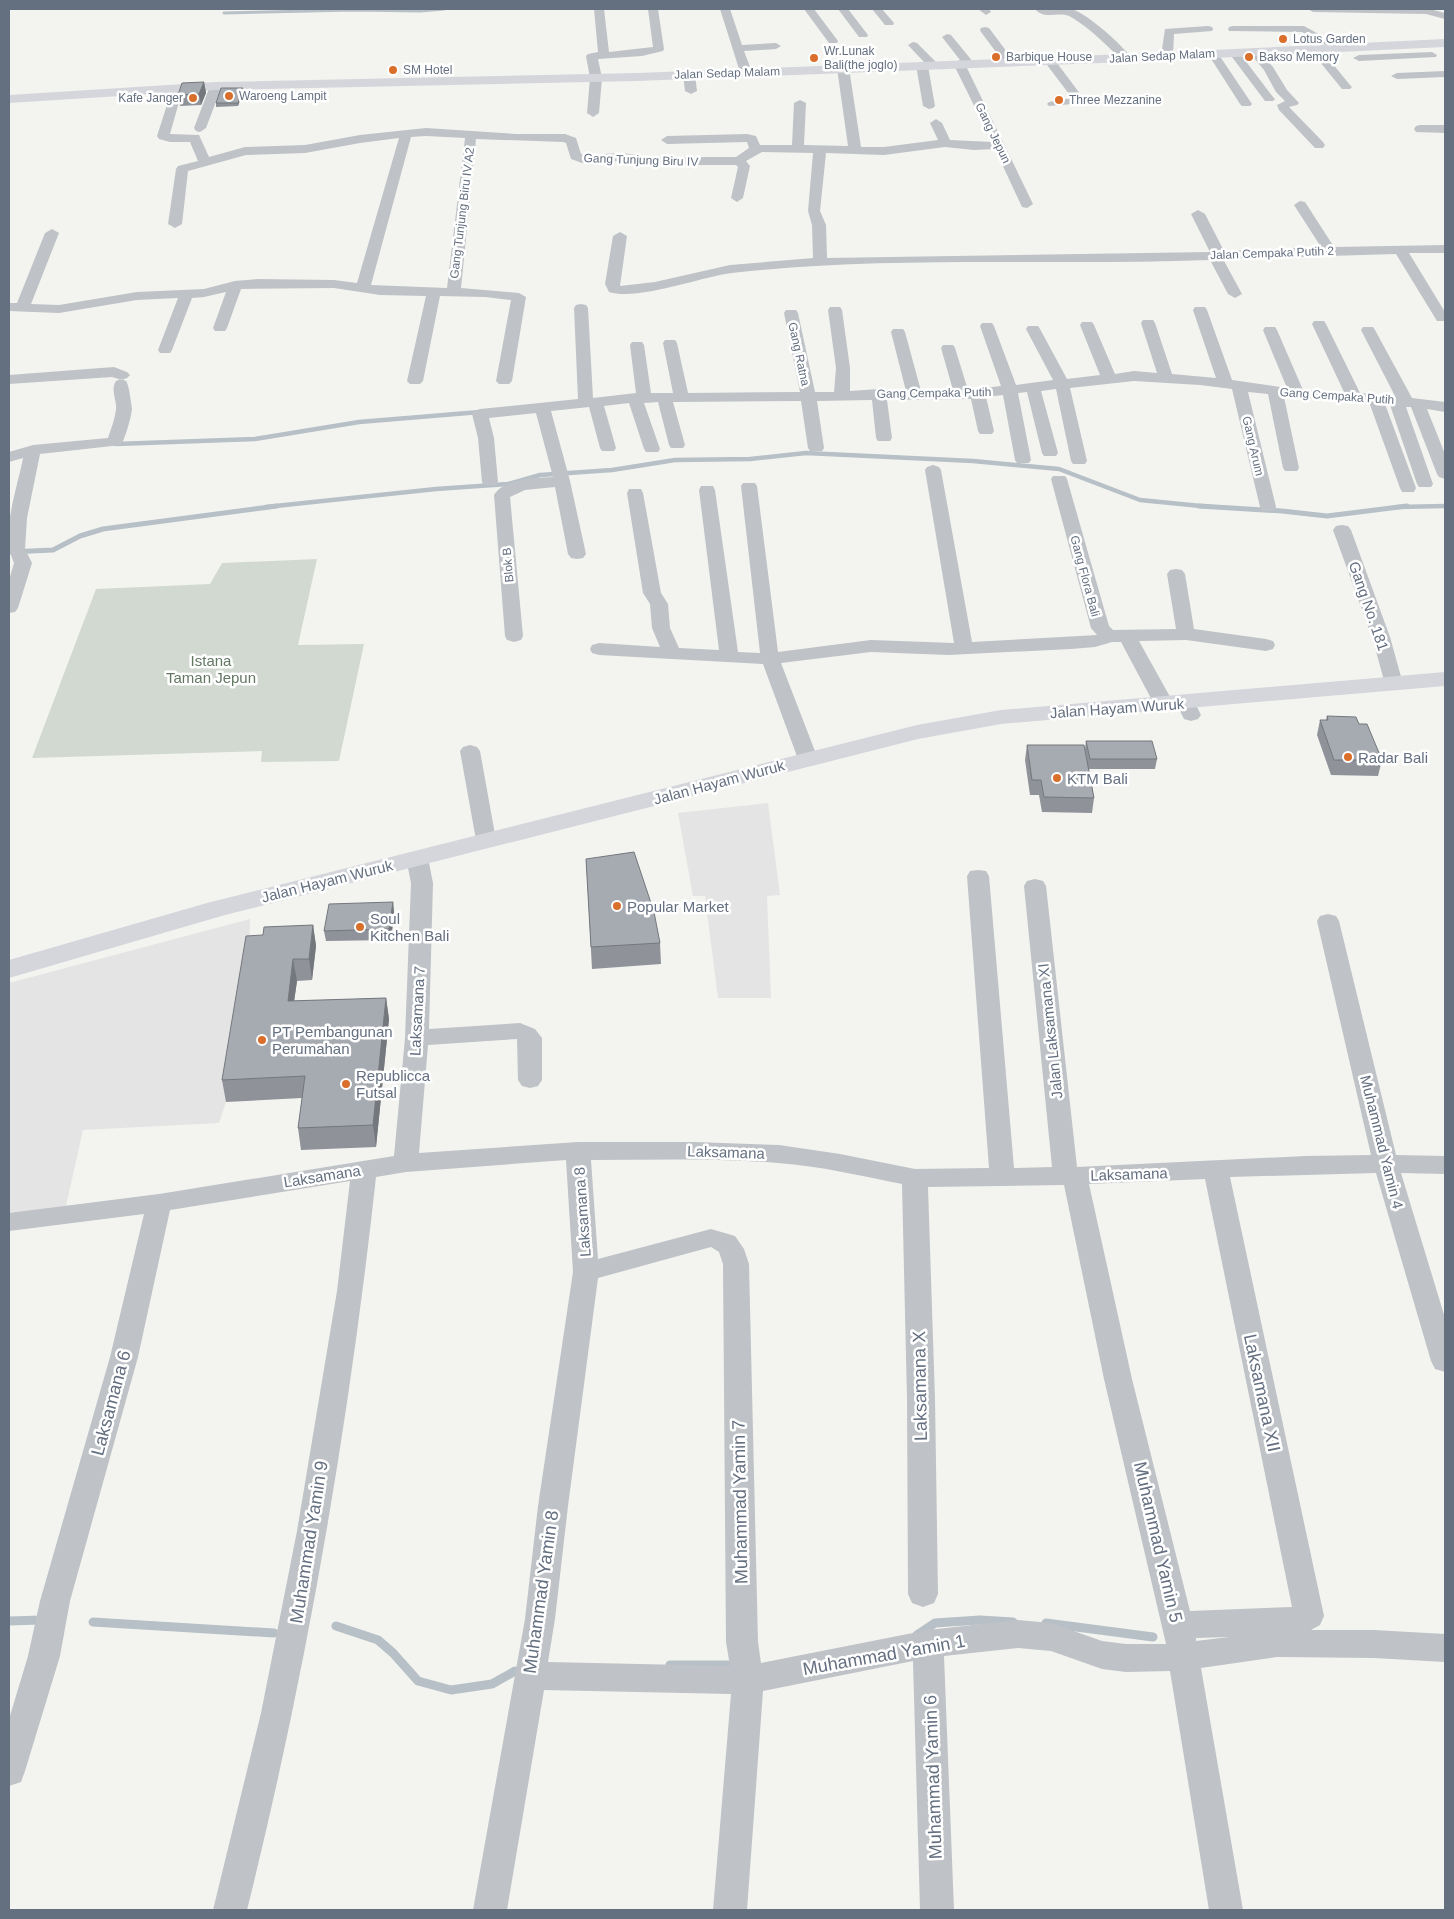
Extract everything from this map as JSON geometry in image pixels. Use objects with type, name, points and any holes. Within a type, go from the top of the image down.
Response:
[{"type":"street","points":[[599,9],[604,54]]},
{"type":"street","points":[[594,114],[595,76],[592,56],[642,53],[659,49],[653,9]]},
{"type":"street","points":[[725,9],[740,48],[745,70]]},
{"type":"street","points":[[809,9],[833,41]]},
{"type":"street","points":[[842,9],[863,35]]},
{"type":"street","points":[[877,9],[889,23]]},
{"type":"street","points":[[1040,9],[1045,12],[1073,13],[1125,56]]},
{"type":"street","points":[[1313,9],[1431,10],[1445,16]]},
{"type":"street","points":[[1167,54],[1169,31],[1208,29]]},
{"type":"street","points":[[1233,29],[1304,29],[1336,46]]},
{"type":"street","points":[[985,30],[1008,60]]},
{"type":"street","name":"Gang Jepun","points":[[947,37],[965,62],[1026,204]]},
{"type":"street","name":"Jalan Sedap Malam","points":[[9,99],[216,86],[689,74],[745,70],[843,68],[1008,60],[1050,61],[1167,54],[1212,54],[1315,49],[1336,46],[1445,43]]},
{"type":"street","points":[[1359,58],[1432,55],[1422,44]]},
{"type":"street","points":[[740,48],[776,46]]},
{"type":"street","points":[[913,46],[928,63],[929,106]]},
{"type":"street","points":[[1315,49],[1346,86]]},
{"type":"street","points":[[1253,52],[1268,69],[1282,92],[1293,103],[1283,105],[1283,108],[1319,144]]},
{"type":"street","points":[[1234,53],[1270,99]]},
{"type":"street","points":[[1212,54],[1246,104]]},
{"type":"street","points":[[632,59],[636,75]]},
{"type":"street","points":[[1050,61],[1080,100],[1053,104]]},
{"type":"street","points":[[843,68],[856,150]]},
{"type":"street","points":[[689,74],[691,92]]},
{"type":"street","points":[[1397,76],[1445,74]]},
{"type":"street","points":[[200,128],[216,86]]},
{"type":"street","points":[[177,88],[163,136],[170,138],[195,138],[204,161]]},
{"type":"street","points":[[798,148],[800,103]]},
{"type":"street","points":[[936,124],[945,143]]},
{"type":"street","points":[[1420,129],[1445,129]]},
{"type":"street","name":"Gang Tunjung Biru IV","points":[[175,224],[182,169],[204,161],[245,151],[305,149],[426,132],[516,138],[565,138],[572,141],[575,156],[582,159],[626,157],[652,161],[740,161]]},
{"type":"street","points":[[363,288],[406,134]]},
{"type":"street","name":"Gang Tunjung Biru IV A2","points":[[453,293],[471,134]]},
{"type":"street","points":[[667,140],[748,138],[752,140],[756,150]]},
{"type":"street","points":[[737,198],[744,166],[740,161],[756,150],[798,148],[899,150],[945,143],[974,146],[1000,145]]},
{"type":"street","points":[[820,149],[814,211],[819,225],[820,262]]},
{"type":"street","points":[[1300,205],[1330,251]]},
{"type":"street","points":[[1198,214],[1217,251],[1214,255],[1235,294]]},
{"type":"street","points":[[52,233],[16,307],[40,310],[59,309],[138,296],[204,293],[235,285],[317,284],[434,293],[519,296],[504,381]]},
{"type":"street","name":"Jalan Cempaka Putih 2","points":[[620,236],[612,284],[614,289],[617,290],[655,286],[730,269],[820,262],[1445,249]]},
{"type":"street","points":[[1400,249],[1442,318]]},
{"type":"street","points":[[220,328],[235,285]]},
{"type":"street","points":[[415,381],[434,293]]},
{"type":"street","points":[[165,350],[186,295]]},
{"type":"street","points":[[581,308],[590,403],[608,448]]},
{"type":"street","points":[[835,310],[843,368],[842,395]]},
{"type":"street","name":"Gang Arum","points":[[1200,310],[1232,384],[1268,507]]},
{"type":"street","name":"Gang Ratna","points":[[791,313],[808,395],[816,448]]},
{"type":"street","points":[[1148,323],[1166,377]]},
{"type":"street","points":[[1319,324],[1354,396]]},
{"type":"street","points":[[1087,325],[1109,378]]},
{"type":"street","points":[[987,326],[1010,390],[1023,460]]},
{"type":"street","points":[[1033,329],[1062,384],[1079,461]]},
{"type":"street","points":[[1270,330],[1298,394]]},
{"type":"street","points":[[1368,330],[1445,474]]},
{"type":"street","points":[[898,332],[914,394]]},
{"type":"street","points":[[670,343],[681,397]]},
{"type":"street","points":[[637,345],[639,398],[652,449]]},
{"type":"street","points":[[948,348],[962,394]]},
{"type":"street","points":[[9,380],[114,372],[122,380],[121,397],[124,408],[115,442],[33,450],[9,457]]},
{"type":"street","name":"Gang Cempaka Putih","points":[[490,482],[486,438],[480,414],[639,398],[962,394],[1134,376],[1166,377],[1232,384],[1298,394],[1354,396],[1407,401],[1445,408]]},
{"type":"street","points":[[1033,388],[1050,453]]},
{"type":"street","points":[[1275,391],[1291,468]]},
{"type":"street","points":[[978,393],[986,432]]},
{"type":"street","points":[[878,394],[884,438]]},
{"type":"street","points":[[664,397],[677,445]]},
{"type":"street","points":[[1375,398],[1408,488]]},
{"type":"street","points":[[1407,401],[1425,484]]},
{"type":"street","points":[[542,407],[560,476],[577,554]]},
{"type":"street","points":[[9,608],[23,563],[17,552],[19,518],[33,450]]},
{"type":"street","points":[[934,470],[964,648]]},
{"type":"street","name":"Blok B","points":[[514,636],[502,495],[508,490],[560,476]]},
{"type":"street","name":"Gang Flora Bali","points":[[1059,479],[1100,628],[1119,637],[1180,707]]},
{"type":"street","points":[[749,486],[770,659],[808,759]]},
{"type":"street","points":[[707,490],[729,656]]},
{"type":"street","points":[[635,493],[652,592],[659,604],[661,628],[671,652]]},
{"type":"street","name":"Gang No. 181","points":[[1342,530],[1380,637],[1394,684]]},
{"type":"street","points":[[1176,574],[1186,634]]},
{"type":"street","points":[[599,649],[770,659],[871,646],[964,648],[1072,643],[1119,637],[1186,634],[1266,645]]},
{"type":"street","name":"Jalan Hayam Wuruk","points":[[9,969],[216,910],[917,732],[982,720],[1180,707],[1445,679]]},
{"type":"street","points":[[470,751],[486,840]]},
{"type":"street","name":"Laksamana 7","points":[[406,1163],[416,1038],[422,883],[417,858]]},
{"type":"street","points":[[978,876],[1002,1177]]},
{"type":"street","name":"Jalan Laksamana XI","points":[[1036,886],[1070,1176]]},
{"type":"street","name":"Muhammad Yamin 4","points":[[1328,921],[1386,1164],[1445,1361]]},
{"type":"street","points":[[416,1038],[520,1032],[527,1034],[530,1038],[530,1080]]},
{"type":"street","name":"Laksamana","points":[[9,1222],[158,1203],[406,1163],[578,1151],[695,1150],[779,1154],[840,1163],[915,1178],[1070,1176],[1305,1165],[1445,1165]]},
{"type":"street","name":"Laksamana 8","points":[[578,1151],[586,1272]]},
{"type":"street","name":"Muhammad Yamin 9","points":[[230,1910],[290,1658],[300,1593],[316,1513],[316,1492],[350,1291],[364,1169]]},
{"type":"street","name":"Laksamana XII","points":[[1178,1625],[1289,1621],[1301,1620],[1309,1616],[1216,1170]]},
{"type":"street","name":"Muhammad Yamin 5","points":[[1070,1176],[1178,1625],[1226,1910]]},
{"type":"street","name":"Laksamana X","points":[[915,1178],[921,1399],[923,1594]]},
{"type":"street","name":"Laksamana 6","points":[[9,1771],[44,1656],[55,1601],[124,1357],[158,1203]]},
{"type":"street","name":"Muhammad Yamin 7","points":[[586,1272],[711,1238],[723,1240],[734,1251],[736,1264],[742,1642],[748,1680],[730,1910]]},
{"type":"street","name":"Muhammad Yamin 8","points":[[490,1910],[540,1619],[553,1506],[586,1272]]},
{"type":"street","name":"Muhammad Yamin 1","points":[[529,1676],[748,1680],[928,1644],[1018,1634],[1051,1637],[1102,1655],[1126,1658],[1184,1656],[1276,1643],[1374,1644],[1445,1648]]},
{"type":"street","name":"Muhammad Yamin 6","points":[[928,1644],[937,1910]]},
{"type":"shaded area","points":[[768,803],[780,895],[767,896],[771,998],[718,998],[705,896],[693,896],[678,813]]},
{"type":"shaded area","points":[[250,919],[249,957],[226,1102],[219,1123],[83,1130],[66,1206],[9,1215],[9,983]]},
{"type":"green space","name":"Istana Taman Jepun","points":[[317,559],[298,645],[364,644],[339,761],[261,762],[262,751],[32,758],[96,589],[210,584],[222,563]]},
{"type":"building","points":[[204,82],[199,94],[178,95],[182,83]]},
{"type":"building","name":"Waroeng Lampit","points":[[221,88],[243,88],[238,103],[216,103]]},
{"type":"building","points":[[1327,716],[1356,717],[1359,724],[1367,724],[1382,760],[1334,760],[1320,720],[1328,720]]},
{"type":"building","points":[[1086,741],[1152,741],[1157,759],[1090,759]]},
{"type":"building","name":"KTM Bali","points":[[1027,745],[1084,745],[1094,798],[1044,797],[1041,780],[1032,780]]},
{"type":"building","name":"Popular Market","points":[[634,852],[654,912],[660,943],[591,947],[586,859]]},
{"type":"building","points":[[393,902],[389,929],[324,931],[329,904]]},
{"type":"building","points":[[313,925],[309,959],[293,959],[288,1001],[386,998],[373,1125],[298,1128],[305,1076],[222,1080],[246,936],[263,935],[264,927]]},
{"type":"waterway","points":[[224,13],[354,10],[420,11],[444,9]]},
{"type":"waterway","points":[[116,444],[255,439],[359,422],[480,412]]},
{"type":"waterway","points":[[266,507],[436,489],[508,484],[540,475],[612,470],[675,460],[750,459],[806,453],[973,461],[1059,469],[1140,500],[1204,506]]},
{"type":"waterway","points":[[9,552],[53,550],[80,536],[103,529],[277,506]]},
{"type":"waterway","points":[[1199,506],[1204,506]]},
{"type":"waterway","points":[[1204,506],[1327,516],[1399,507]]},
{"type":"waterway","points":[[1204,506],[1211,507]]},
{"type":"waterway","points":[[1399,507],[1407,506]]},
{"type":"waterway","points":[[1399,507],[1445,506]]},
{"type":"waterway","points":[[9,1621],[41,1620]]},
{"type":"waterway","points":[[917,1635],[935,1623],[980,1620],[1013,1622]]},
{"type":"waterway","points":[[93,1622],[274,1633]]},
{"type":"waterway","points":[[1046,1623],[1153,1637]]},
{"type":"waterway","points":[[336,1626],[378,1640],[393,1653],[418,1681],[451,1690],[492,1684],[515,1671]]},
{"type":"waterway","points":[[670,1665],[731,1665]]},
{"type":"place","name":"Lotus Garden","points":[[1283,39]]},
{"type":"place","name":"Barbique House","points":[[996,57]]},
{"type":"place","name":"Bakso Memory","points":[[1249,57]]},
{"type":"place","name":"Wr.Lunak Bali(the joglo)","points":[[814,58]]},
{"type":"place","name":"SM Hotel","points":[[393,70]]},
{"type":"place","name":"Waroeng Lampit","points":[[229,96]]},
{"type":"place","name":"Kafe Janger","points":[[193,98]]},
{"type":"place","name":"Three Mezzanine","points":[[1059,100]]},
{"type":"place","name":"Radar Bali","points":[[1348,757]]},
{"type":"place","name":"KTM Bali","points":[[1057,778]]},
{"type":"place","name":"Popular Market","points":[[617,906]]},
{"type":"place","name":"Soul Kitchen Bali","points":[[360,927]]},
{"type":"place","name":"PT Pembangunan Perumahan","points":[[262,1040]]},
{"type":"place","name":"Republicca Futsal","points":[[346,1084]]}]
